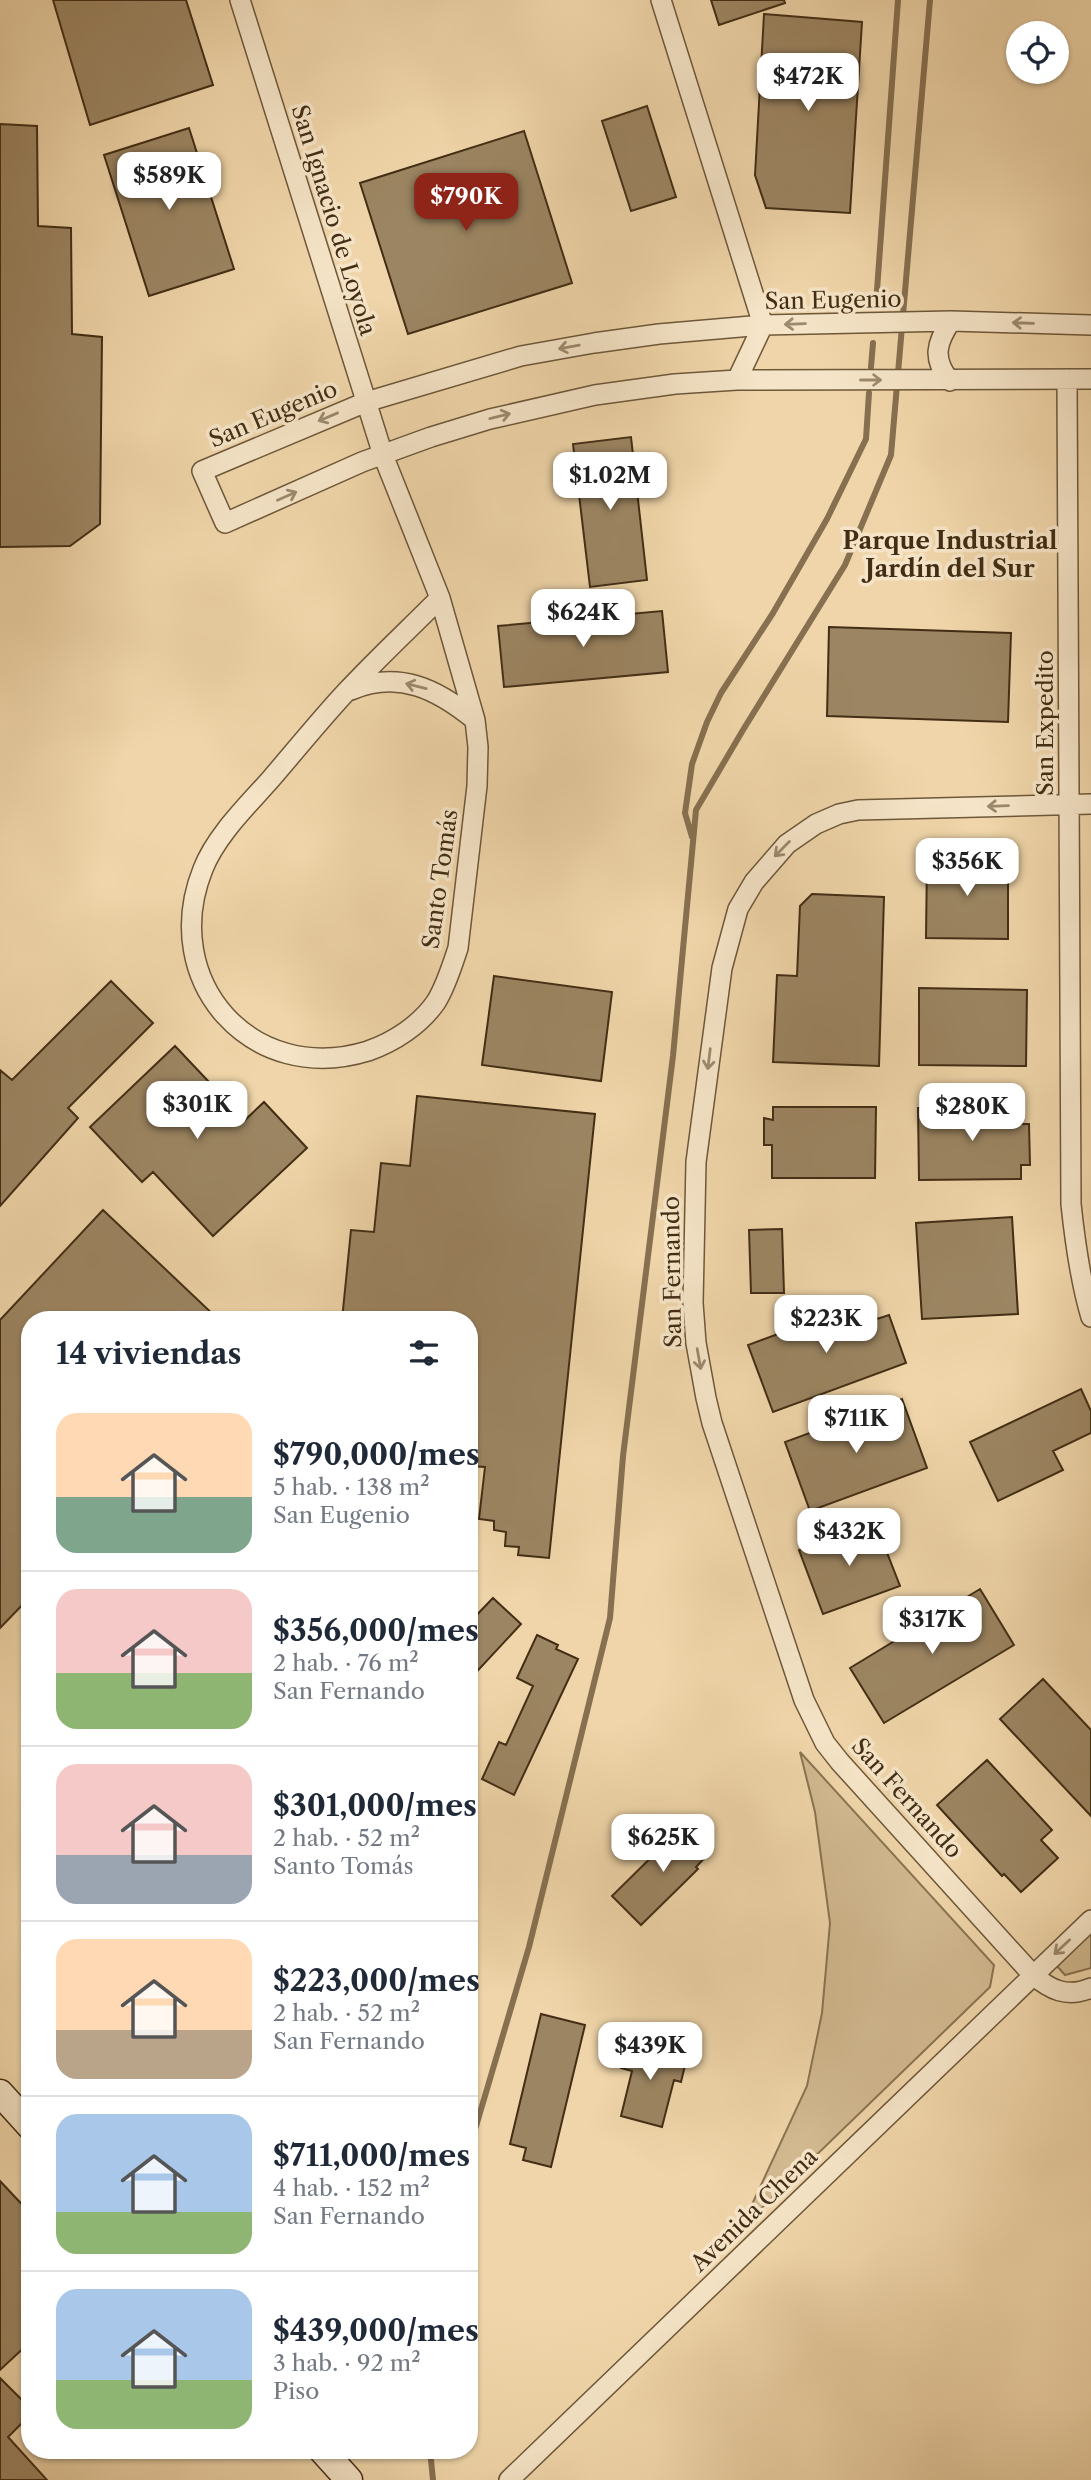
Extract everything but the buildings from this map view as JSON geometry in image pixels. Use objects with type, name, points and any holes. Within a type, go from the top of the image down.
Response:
[{"type":"street","name":"San Ignacio de Loyola","points":[[240,0],[383,455]]},
{"type":"street","points":[[661,0],[762,325],[737,380]]},
{"type":"street","name":"San Eugenio","points":[[1091,325],[951,321],[762,325],[659,334],[521,356],[366,402],[202,471],[225,523],[383,455],[464,426],[547,404],[621,390],[737,380],[1091,379]]},
{"type":"street","points":[[950,381],[940,369],[938,350],[942,334],[951,321]]},
{"type":"street","name":"San Expedito","points":[[1067,379],[1071,1204],[1074,1236],[1091,1317]]},
{"type":"street","name":"Santo Tomás","points":[[383,455],[440,598],[475,720],[478,747],[477,786],[458,948],[435,1003],[392,1042],[341,1058],[311,1058],[278,1050],[253,1040],[223,1013],[209,995],[198,972],[190,932],[192,908],[204,867],[220,839],[346,691],[440,598]]},
{"type":"street","points":[[346,691],[377,682],[414,685],[448,699],[475,720]]},
{"type":"street","name":"San Fernando","points":[[1091,804],[858,810],[839,814],[816,824],[787,844],[754,882],[738,909],[730,933],[714,1020],[695,1162],[693,1303],[696,1343],[712,1423],[804,1700],[825,1743],[1032,1974],[1055,1991],[1077,1992],[1091,1988]]},
{"type":"street","name":"Avenida Chena","points":[[509,2480],[1091,1920]]},
{"type":"street","points":[[0,2093],[21,2116]]},
{"type":"street","points":[[330,2459],[349,2480]]},
{"type":"shaded area","points":[[800,1752],[994,1965],[990,1987],[741,2228],[807,2086],[822,2013],[830,1923],[815,1812]]},
{"type":"shaded area","points":[[1091,1933],[1091,1968],[1065,1975],[1056,1965]]},
{"type":"waterway","points":[[876,304],[898,0]]},
{"type":"waterway","points":[[478,2120],[529,1947],[610,1618],[623,1456],[673,1056],[696,810],[845,565],[891,455],[930,0]]},
{"type":"waterway","points":[[871,367],[873,343]]},
{"type":"waterway","points":[[692,837],[685,813],[692,764],[707,722],[721,693],[773,613],[827,519],[866,439],[869,393]]},
{"type":"waterway","points":[[431,2459],[433,2480]]},
{"type":"district","name":"Parque Industrial Jardín del Sur","points":[[950,554]]}]
